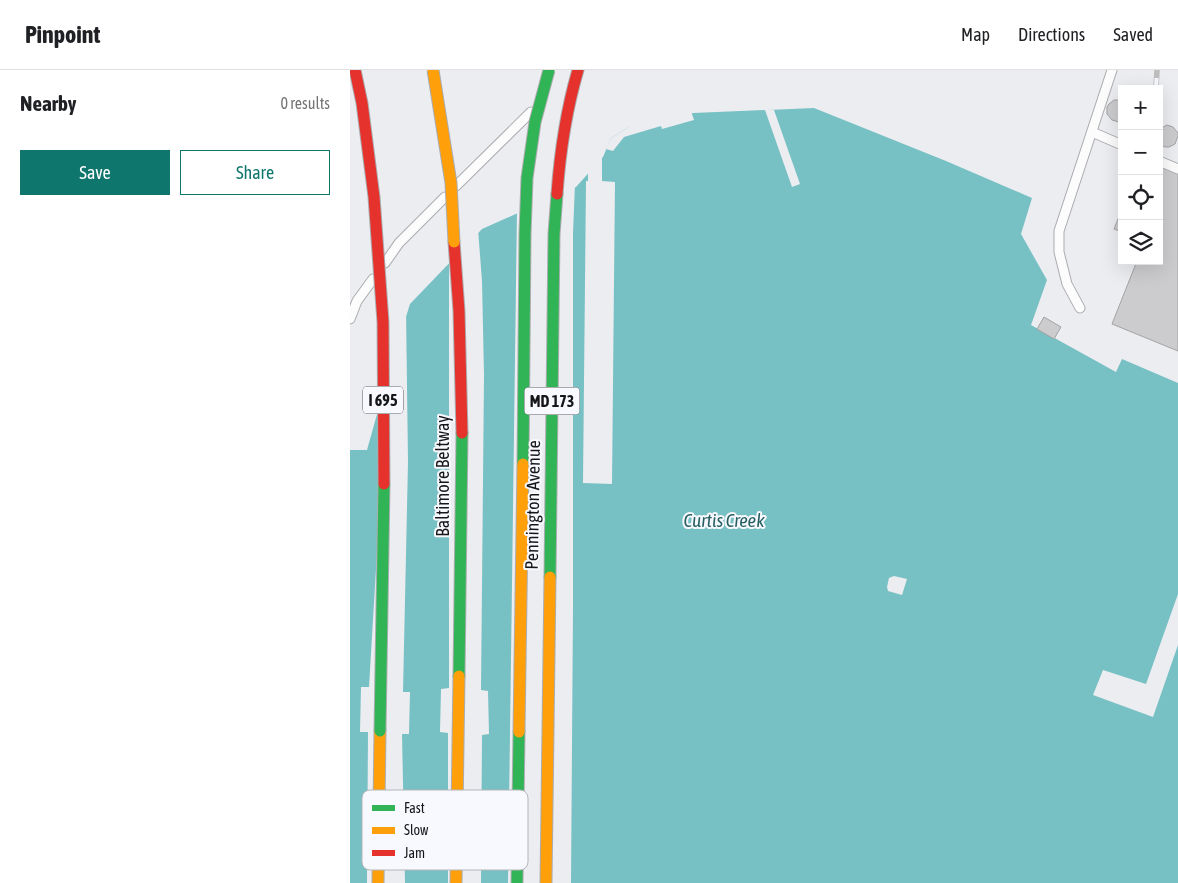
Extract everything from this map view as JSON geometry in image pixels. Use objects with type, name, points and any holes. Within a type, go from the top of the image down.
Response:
[{"type":"main road","name":"I 695","points":[[355,70],[362,103],[374,197],[383,322],[384,450],[379,790]]},
{"type":"main road","name":"Baltimore Beltway","points":[[433,70],[451,183],[459,311],[462,447],[457,790]]},
{"type":"main road","name":"Pennington Avenue","points":[[518,790],[527,178],[535,122],[549,70]]},
{"type":"main road","name":"Pennington Avenue","points":[[546,883],[554,234],[557,180],[564,124],[578,70]]},
{"type":"main road","name":"I 695","points":[[378,870],[378,883]]},
{"type":"main road","name":"Baltimore Beltway","points":[[456,870],[456,883]]},
{"type":"main road","name":"Pennington Avenue","points":[[517,870],[517,883]]},
{"type":"lane","points":[[566,77],[573,70]]},
{"type":"lane","points":[[1080,308],[1068,284],[1059,252],[1059,231],[1112,70]]},
{"type":"lane","points":[[350,320],[357,301],[399,243],[552,91]]},
{"type":"lane","points":[[1092,132],[1118,143]]},
{"type":"lane","points":[[1163,163],[1178,169]]},
{"type":"water","name":"Curtis Creek","points":[[814,108],[1032,198],[1021,234],[1047,280],[1031,325],[1116,372],[1122,359],[1178,383],[1178,883],[350,883],[350,450],[367,450],[410,304],[482,229],[576,187],[603,157],[611,138],[627,128],[693,113]]},
{"type":"pier","points":[[765,110],[774,110],[800,184],[792,187]]},
{"type":"pier","points":[[691,111],[694,120],[662,129],[661,126],[624,137],[613,151],[606,149],[611,138],[627,128],[643,122]]},
{"type":"pier","points":[[602,153],[602,181],[615,182],[612,484],[583,483],[586,181],[588,181],[588,169]]},
{"type":"pier","points":[[575,184],[573,233],[571,883],[508,883],[508,870],[528,870],[528,790],[509,790],[517,210]]},
{"type":"pier","points":[[478,229],[482,281],[484,375],[481,690],[488,691],[489,734],[482,735],[482,790],[448,790],[448,733],[440,732],[441,689],[449,688],[449,260]]},
{"type":"pier","points":[[406,309],[408,462],[403,692],[410,692],[409,734],[402,734],[403,790],[368,790],[368,732],[360,732],[361,687],[369,687],[388,367]]},
{"type":"pier","points":[[894,576],[907,579],[902,595],[888,591],[889,578]]},
{"type":"pier","points":[[1178,594],[1178,645],[1153,717],[1093,695],[1103,670],[1146,684]]},
{"type":"pier","points":[[367,870],[405,870],[405,883],[367,883]]},
{"type":"pier","points":[[448,870],[481,870],[481,883],[448,883]]},
{"type":"building","points":[[1114,100],[1118,100],[1118,122],[1112,120],[1107,114],[1109,104]]},
{"type":"building","points":[[1167,125],[1173,127],[1178,133],[1175,144],[1169,147],[1163,146],[1163,127]]},
{"type":"building","points":[[1163,167],[1178,173],[1178,351],[1112,324],[1135,265],[1163,265]]},
{"type":"building","points":[[1118,219],[1118,230],[1114,229]]},
{"type":"building","points":[[1044,317],[1061,327],[1054,339],[1037,329]]},
{"type":"railway","points":[[1156,85],[1157,70]]},
{"type":"traffic: fast","points":[[523,464],[527,178],[535,122],[549,70]]},
{"type":"traffic: fast","points":[[550,577],[554,234],[557,194]]},
{"type":"traffic: fast","points":[[459,676],[462,433]]},
{"type":"traffic: fast","points":[[380,731],[384,484]]},
{"type":"traffic: fast","points":[[518,790],[519,732]]},
{"type":"traffic: fast","points":[[517,870],[517,883]]},
{"type":"traffic: slow","points":[[433,70],[451,183],[454,242]]},
{"type":"traffic: slow","points":[[519,732],[523,464]]},
{"type":"traffic: slow","points":[[546,883],[550,577]]},
{"type":"traffic: slow","points":[[457,790],[459,676]]},
{"type":"traffic: slow","points":[[379,790],[380,731]]},
{"type":"traffic: slow","points":[[378,870],[378,883]]},
{"type":"traffic: slow","points":[[456,870],[456,883]]},
{"type":"traffic: jam","points":[[355,70],[362,103],[374,197],[383,322],[384,484]]},
{"type":"traffic: jam","points":[[557,194],[564,132],[578,70]]},
{"type":"traffic: jam","points":[[454,242],[459,311],[462,433]]}]
